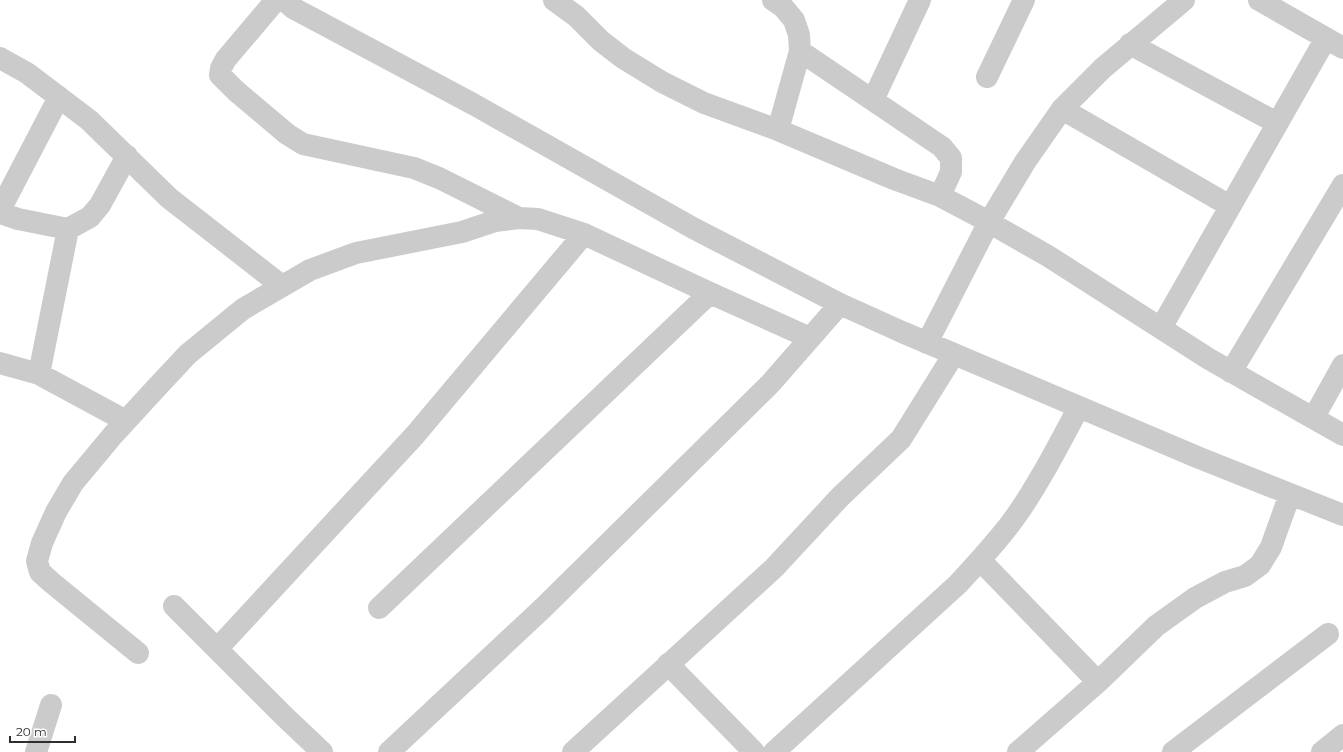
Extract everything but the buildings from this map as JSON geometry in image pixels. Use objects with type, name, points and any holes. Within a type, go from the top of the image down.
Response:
[{"type":"street","points":[[276,0],[226,59],[221,68],[220,75],[236,91],[287,134],[303,144],[414,168],[438,178],[518,218]]},
{"type":"street","points":[[284,0],[293,8],[473,104],[693,228],[840,304],[927,343],[1197,458],[1343,515]]},
{"type":"street","points":[[554,0],[576,16],[601,41],[623,58],[662,82],[704,103],[778,130],[894,179],[940,196],[1048,256],[1230,372],[1314,417],[1343,435]]},
{"type":"street","points":[[773,0],[794,20],[799,35],[800,51],[778,130]]},
{"type":"street","points":[[873,100],[920,0]]},
{"type":"street","points":[[987,77],[1024,0]]},
{"type":"street","points":[[927,343],[989,222],[1025,162],[1062,109],[1077,93],[1130,44],[1184,0]]},
{"type":"street","points":[[1160,328],[1277,123],[1335,43],[1260,0]]},
{"type":"street","points":[[1130,44],[1277,123]]},
{"type":"street","points":[[800,51],[942,148],[951,158],[951,172],[940,196]]},
{"type":"street","points":[[0,58],[27,73],[89,120],[169,198],[282,286]]},
{"type":"street","points":[[0,210],[59,97]]},
{"type":"street","points":[[1062,109],[1230,206]]},
{"type":"street","points":[[39,374],[81,226],[100,206],[127,156]]},
{"type":"street","points":[[1230,372],[1343,185]]},
{"type":"street","points":[[0,213],[18,220],[81,226]]},
{"type":"street","points":[[138,653],[40,572],[37,561],[42,543],[56,512],[73,483],[126,421],[188,354],[244,309],[310,270],[356,253],[462,232],[495,221],[518,218],[538,219],[584,234],[810,338]]},
{"type":"street","points":[[217,649],[414,435],[584,234]]},
{"type":"street","points":[[380,608],[710,293]]},
{"type":"street","points":[[389,752],[554,597],[770,384],[840,304]]},
{"type":"street","points":[[573,752],[774,568],[840,498],[901,439],[954,354]]},
{"type":"street","points":[[0,363],[39,374],[126,421]]},
{"type":"street","points":[[1314,417],[1343,365]]},
{"type":"street","points":[[774,752],[958,584],[980,560],[1016,516],[1043,472],[1079,407]]},
{"type":"street","points":[[1018,752],[1098,682],[1156,626],[1195,598],[1225,582],[1245,576],[1260,565],[1271,547],[1290,494]]},
{"type":"street","points":[[980,560],[1098,682]]},
{"type":"street","points":[[174,606],[322,752]]},
{"type":"street","points":[[1173,752],[1328,634]]},
{"type":"street","points":[[668,664],[754,752]]},
{"type":"street","points":[[36,752],[52,705]]},
{"type":"street","points":[[1322,752],[1343,735]]}]
